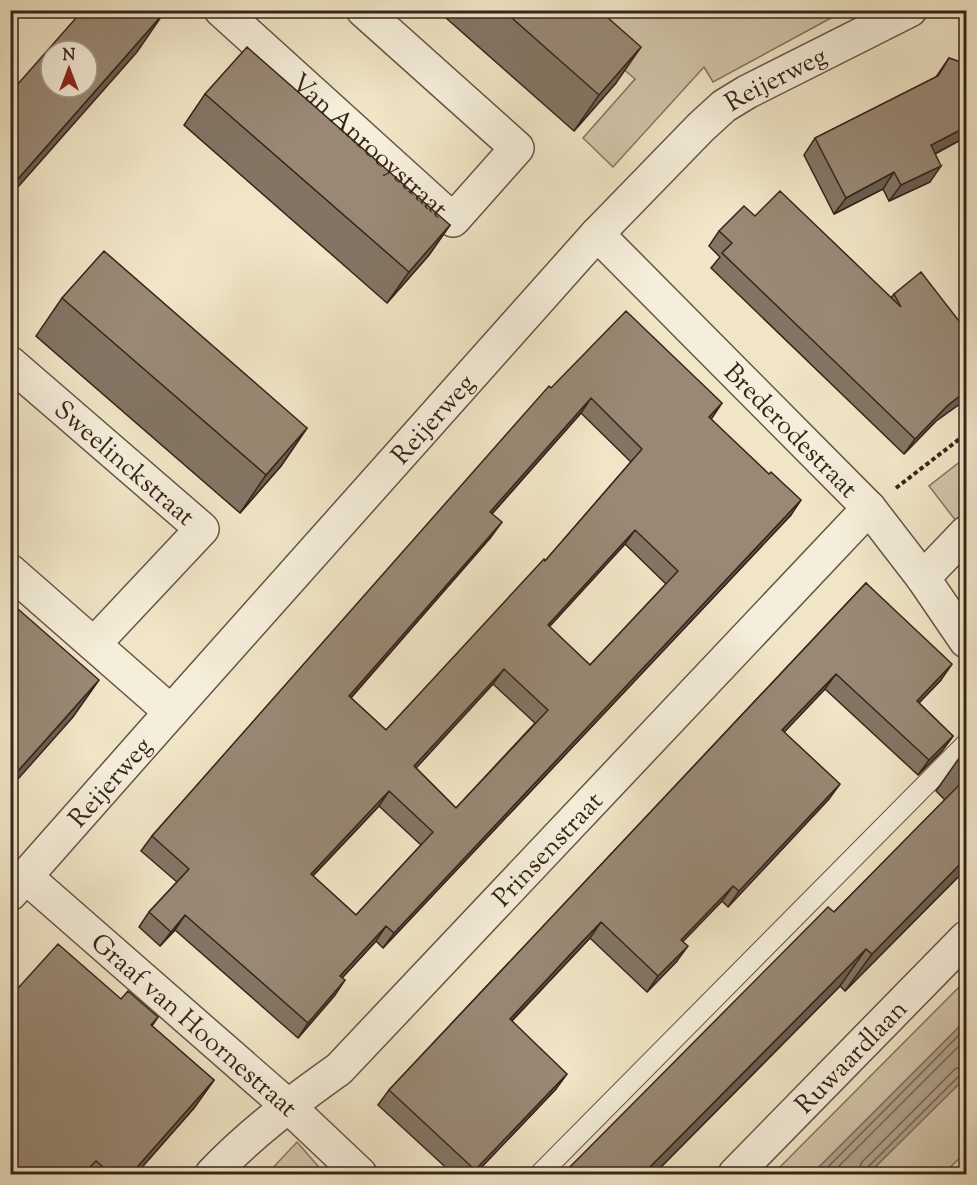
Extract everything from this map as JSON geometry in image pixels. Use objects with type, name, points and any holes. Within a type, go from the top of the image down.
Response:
[{"type":"street","name":"Van Anrooystraat","points":[[221,10],[453,220],[517,148],[363,10]]},
{"type":"street","name":"Reijerweg","points":[[18,886],[597,234],[701,127],[724,106],[747,92],[910,10]]},
{"type":"street","name":"Brederodestraat","points":[[597,234],[869,508],[923,578],[966,641]]},
{"type":"street","name":"Sweelinckstraat","points":[[10,363],[202,529],[94,644]]},
{"type":"street","name":"Prinsenstraat","points":[[212,1174],[226,1159],[288,1106],[339,1069],[869,508]]},
{"type":"street","points":[[923,578],[966,533]]},
{"type":"street","points":[[10,571],[171,712]]},
{"type":"street","name":"Graaf van Hoornestraat","points":[[18,886],[288,1106],[360,1174]]},
{"type":"street","name":"Ruwaardlaan","points":[[735,1174],[966,938]]},
{"type":"lane","points":[[540,1174],[966,744]]},
{"type":"path","points":[[869,508],[966,434]]},
{"type":"shaded area","points":[[556,11],[844,11],[713,82],[704,67],[613,167],[583,138],[635,79]]},
{"type":"shaded area","points":[[966,457],[966,514],[956,521],[929,486]]},
{"type":"shaded area","points":[[966,980],[966,1020],[812,1174],[773,1174]]},
{"type":"shaded area","points":[[966,1077],[966,1152],[943,1174],[868,1174]]},
{"type":"shaded area","points":[[297,1142],[325,1174],[267,1174]]},
{"type":"water","points":[[966,1020],[966,1077],[868,1174],[812,1174]]},
{"type":"building","points":[[83,10],[159,10],[163,14],[99,87],[99,39],[57,39]]},
{"type":"building","points":[[503,10],[599,10],[641,47],[599,95]]},
{"type":"building","points":[[247,47],[450,225],[409,272],[205,94]]},
{"type":"building","points":[[949,58],[963,63],[966,61],[966,127],[931,145],[941,166],[901,185],[894,172],[846,198],[815,138],[938,76]]},
{"type":"building","points":[[39,60],[39,99],[88,99],[10,188],[10,93]]},
{"type":"building","points":[[780,191],[901,307],[894,294],[921,272],[966,330],[966,391],[947,406],[915,439],[722,253],[732,243],[719,231],[744,206],[755,216]]},
{"type":"building","points":[[104,251],[307,428],[266,475],[62,298]]},
{"type":"building","points":[[626,311],[722,403],[709,417],[769,474],[771,472],[801,500],[394,933],[386,926],[340,976],[345,980],[308,1023],[185,915],[171,932],[149,912],[189,869],[152,836],[549,386],[551,388]],"holes":[[[591,398],[642,449],[545,561],[544,559],[386,730],[349,696],[502,522],[490,512]],[[635,530],[678,571],[590,665],[548,625]],[[504,669],[548,710],[456,808],[414,766]],[[389,791],[433,832],[356,915],[311,874]]]},
{"type":"building","points":[[866,583],[952,664],[917,701],[953,736],[929,760],[836,674],[782,730],[840,784],[739,891],[733,886],[681,940],[688,946],[658,976],[601,922],[578,946],[510,1019],[567,1074],[475,1170],[389,1090]]},
{"type":"building","points":[[10,602],[99,680],[10,780]]},
{"type":"building","points":[[966,778],[966,858],[872,954],[866,949],[643,1174],[563,1174],[828,907],[834,912]]},
{"type":"building","points":[[58,944],[121,999],[128,991],[158,1017],[151,1025],[214,1080],[131,1174],[111,1174],[96,1161],[83,1174],[10,1174],[10,997]]}]
